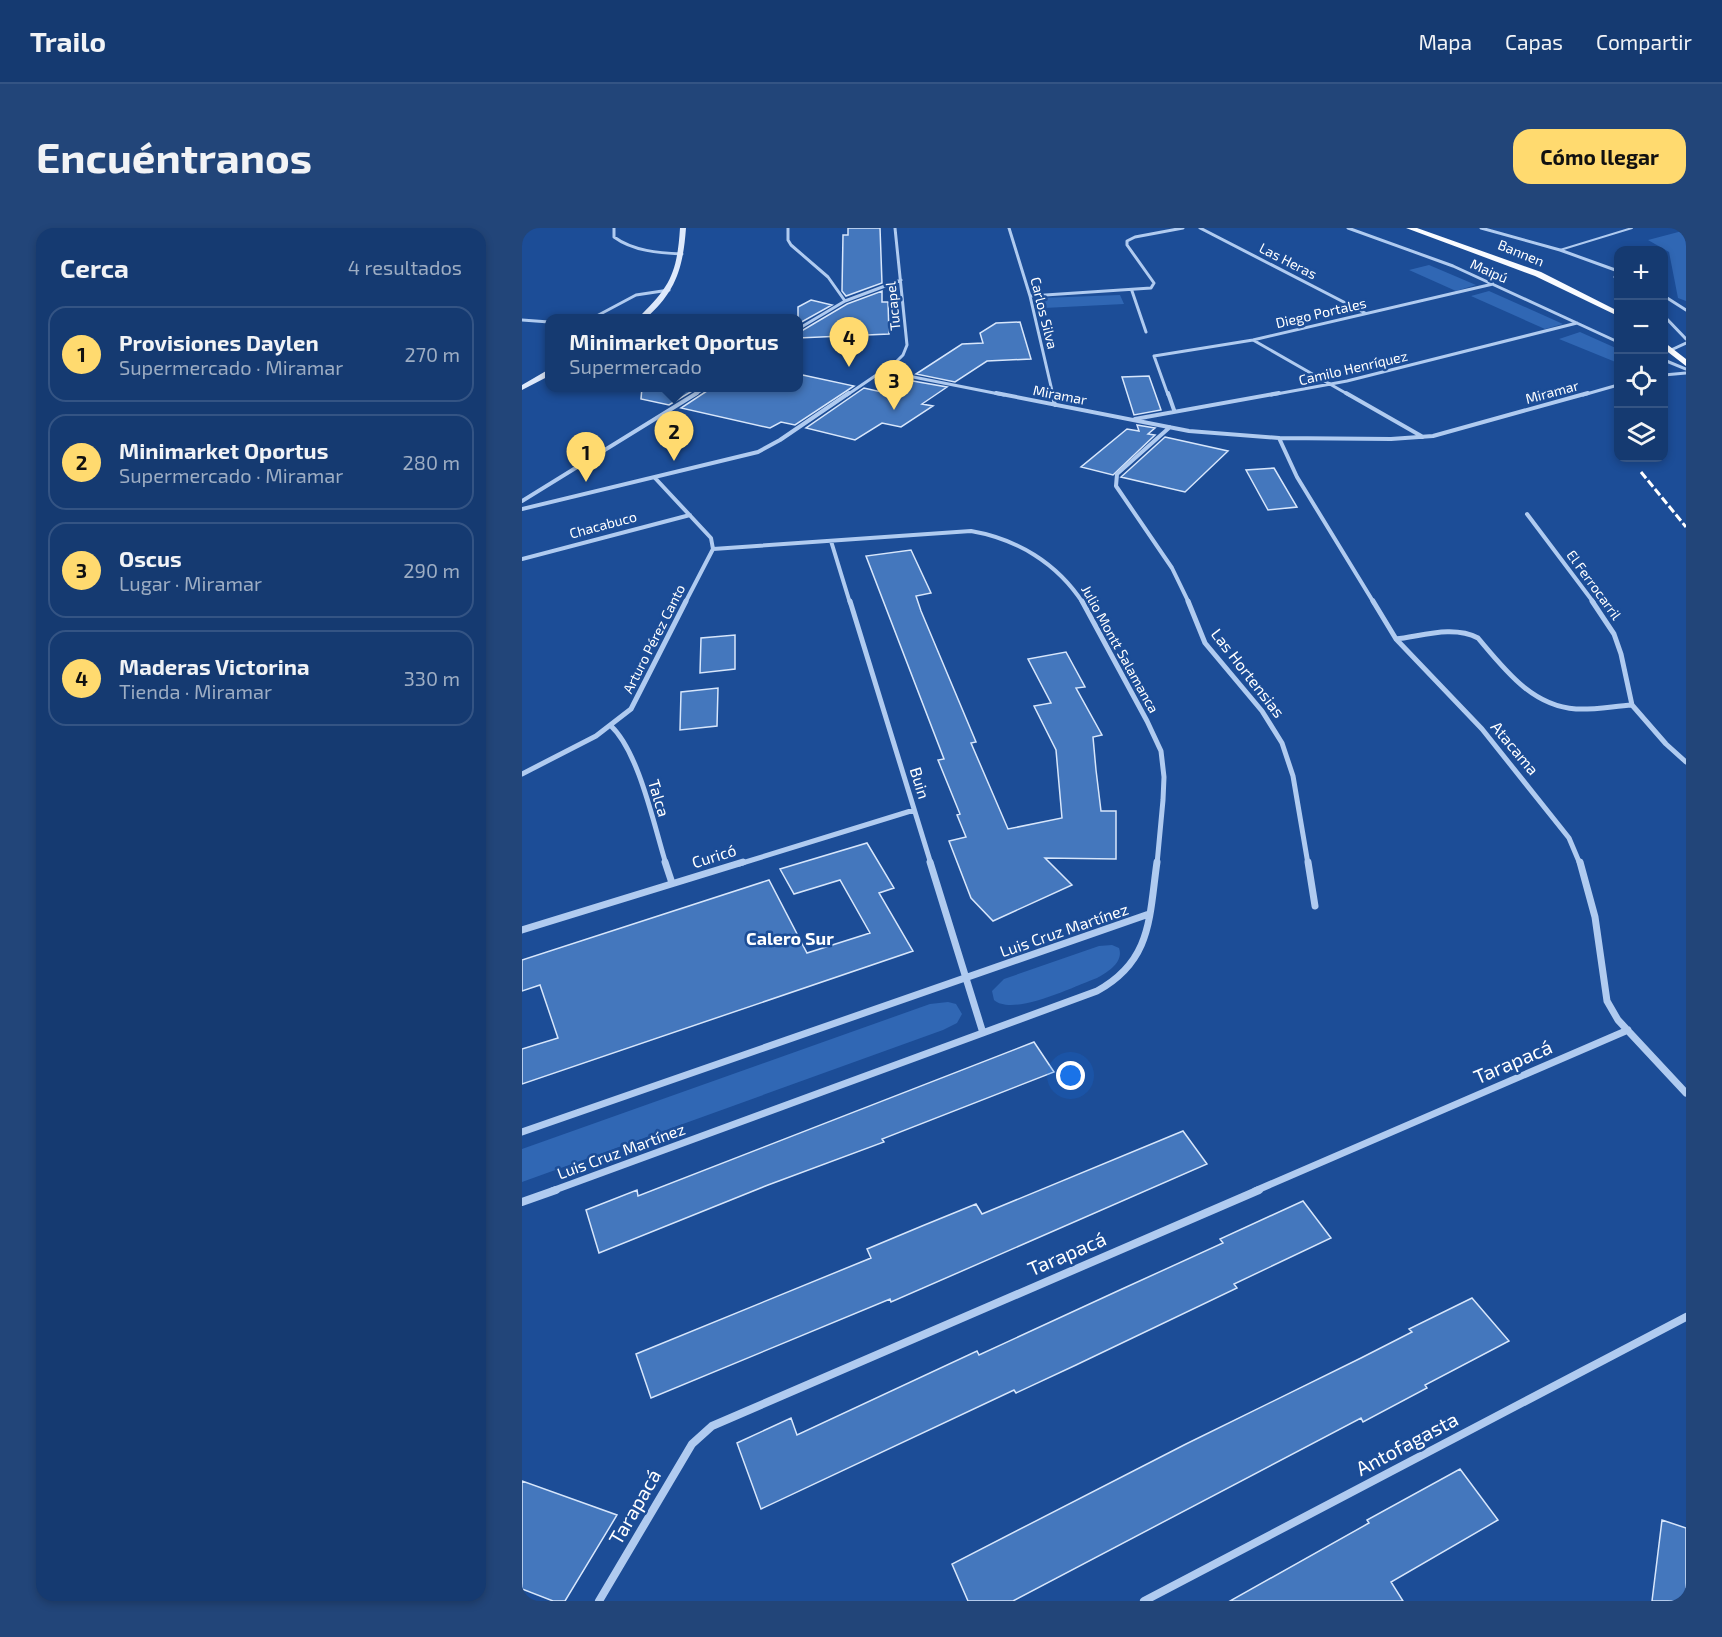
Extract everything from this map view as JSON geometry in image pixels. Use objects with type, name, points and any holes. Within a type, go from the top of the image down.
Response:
[{"type":"main road","points":[[645,314],[669,290],[679,269],[683,228]]},
{"type":"main road","name":"Bannen","points":[[1410,228],[1538,274],[1614,312]]},
{"type":"main road","points":[[1668,348],[1686,363]]},
{"type":"main road","points":[[522,388],[545,375]]},
{"type":"street","points":[[614,228],[614,237],[622,242],[658,252],[682,254]]},
{"type":"street","points":[[788,228],[790,245],[828,277],[845,301]]},
{"type":"street","name":"Tucapel","points":[[883,371],[903,355],[907,345],[895,228]]},
{"type":"street","name":"Carlos Silva","points":[[1009,228],[1030,296],[1055,405]]},
{"type":"street","points":[[1030,296],[1148,289],[1154,285],[1127,242],[1135,237],[1183,228]]},
{"type":"street","name":"Las Heras","points":[[1200,228],[1365,313]]},
{"type":"street","name":"Maipú","points":[[1348,228],[1453,266],[1614,340]]},
{"type":"street","points":[[1481,228],[1560,250],[1614,270]]},
{"type":"street","points":[[803,326],[845,301],[901,280]]},
{"type":"street","name":"Diego Portales","points":[[1174,410],[1154,356],[1252,340],[1493,284]]},
{"type":"street","points":[[599,314],[636,295],[669,290]]},
{"type":"street","points":[[1132,291],[1146,332]]},
{"type":"street","points":[[1668,299],[1686,310]]},
{"type":"street","points":[[522,320],[545,322]]},
{"type":"street","points":[[1668,321],[1686,341],[1668,347]]},
{"type":"street","name":"Camilo Henríquez","points":[[1131,420],[1174,410],[1331,385],[1577,323]]},
{"type":"street","points":[[1252,340],[1424,437]]},
{"type":"street","points":[[1668,362],[1686,371]]},
{"type":"street","points":[[522,509],[736,459],[770,446],[883,371]]},
{"type":"street","name":"Miramar","points":[[883,371],[1170,427],[1233,436],[1279,438],[1424,437],[1614,386]]},
{"type":"street","points":[[1668,374],[1686,371]]},
{"type":"street","points":[[522,501],[697,392]]},
{"type":"street","name":"Las Hortensias","points":[[1170,427],[1117,474],[1116,486],[1172,568],[1183,588],[1205,643],[1262,711],[1282,743],[1293,776],[1315,906]]},
{"type":"street","name":"Atacama","points":[[1279,438],[1297,477],[1396,639],[1482,729],[1569,838],[1579,856],[1587,879],[1607,1001],[1618,1020],[1686,1093]]},
{"type":"street","points":[[655,478],[711,538],[713,549]]},
{"type":"street","name":"El Ferrocarril","points":[[1527,514],[1605,618],[1614,634],[1621,654],[1632,705],[1666,744],[1686,762]]},
{"type":"street","name":"Chacabuco","points":[[522,559],[690,515]]},
{"type":"street","name":"Julio Montt Salamanca","points":[[713,549],[751,548],[951,531],[984,532],[1016,544],[1048,565],[1075,591],[1152,732],[1163,761],[1164,788],[1149,914]]},
{"type":"street","name":"Buin","points":[[831,541],[983,1033]]},
{"type":"street","name":"Arturo Pérez Canto","points":[[522,774],[579,746],[624,717],[636,701],[713,549]]},
{"type":"street","points":[[1396,639],[1457,632],[1470,633],[1478,638],[1525,689],[1548,703],[1582,710],[1632,705]]},
{"type":"street","name":"Talca","points":[[611,726],[622,736],[632,756],[672,883]]},
{"type":"street","name":"Curicó","points":[[522,930],[914,810]]},
{"type":"street","name":"Luis Cruz Martínez","points":[[522,1132],[1149,914]]},
{"type":"street","name":"Luis Cruz Martínez","points":[[522,1202],[1097,991],[1119,978],[1131,966],[1138,954],[1149,914]]},
{"type":"street","name":"Tarapacá","points":[[599,1601],[692,1444],[712,1426],[1628,1030]]},
{"type":"street","name":"Antofagasta","points":[[1144,1601],[1686,1317]]},
{"type":"lane","points":[[1560,250],[1632,228]]},
{"type":"shaded area","points":[[1686,230],[1686,301],[1678,298],[1668,246],[1658,246],[1648,240]]},
{"type":"shaded area","points":[[1429,265],[1476,285],[1456,291],[1409,270]]},
{"type":"shaded area","points":[[1489,291],[1563,324],[1545,329],[1471,296]]},
{"type":"shaded area","points":[[1120,295],[1124,304],[1044,308],[1042,298]]},
{"type":"shaded area","points":[[1580,332],[1614,347],[1614,361],[1559,339]]},
{"type":"shaded area","points":[[1112,945],[1119,948],[1119,958],[1110,970],[1097,978],[1029,1003],[1003,1004],[994,1000],[992,991],[1004,979],[1099,946]]},
{"type":"shaded area","points":[[948,1002],[956,1004],[962,1014],[957,1023],[943,1030],[522,1182],[522,1149],[930,1004]]},
{"type":"building","points":[[848,228],[880,228],[882,283],[846,296],[842,291],[843,235],[848,235]]},
{"type":"building","points":[[882,291],[882,302],[888,302],[889,334],[803,338],[803,330],[847,304]]},
{"type":"building","points":[[811,300],[832,305],[803,321],[803,314],[798,314],[798,307]]},
{"type":"building","points":[[1020,322],[1031,359],[987,361],[955,382],[916,374],[962,344],[983,343],[980,333],[996,323]]},
{"type":"building","points":[[803,375],[854,386],[795,425],[781,422],[770,428],[681,408],[705,392],[803,392]]},
{"type":"building","points":[[1149,376],[1161,410],[1134,415],[1122,377]]},
{"type":"building","points":[[907,380],[947,387],[922,404],[933,406],[901,427],[882,423],[855,440],[806,428],[864,388],[886,393]]},
{"type":"building","points":[[642,392],[691,392],[669,405],[641,399]]},
{"type":"building","points":[[1137,425],[1155,428],[1148,434],[1155,435],[1113,475],[1081,467],[1127,429],[1139,431]]},
{"type":"building","points":[[1165,437],[1228,451],[1185,492],[1121,477]]},
{"type":"building","points":[[1274,468],[1297,507],[1268,510],[1246,470]]},
{"type":"building","points":[[911,550],[931,593],[916,596],[921,611],[976,742],[971,743],[1008,829],[1062,818],[1056,750],[1034,706],[1051,703],[1028,659],[1066,652],[1085,687],[1076,688],[1102,735],[1093,737],[1096,770],[1101,811],[1116,811],[1116,859],[1045,858],[1072,885],[993,921],[971,898],[949,841],[966,837],[957,815],[960,814],[938,760],[944,759],[866,556]]},
{"type":"building","points":[[735,635],[735,669],[700,673],[701,638]]},
{"type":"building","points":[[718,688],[717,726],[680,730],[681,692]]},
{"type":"building","points":[[867,843],[894,888],[879,893],[913,951],[522,1084],[522,1049],[558,1038],[540,985],[522,991],[522,960],[769,880],[807,953],[870,933],[840,880],[794,894],[780,869]]},
{"type":"building","points":[[1034,1042],[1054,1072],[882,1139],[884,1142],[768,1185],[599,1253],[586,1210],[637,1190],[638,1196]]},
{"type":"building","points":[[1183,1131],[1207,1164],[891,1302],[890,1299],[651,1398],[636,1354],[871,1258],[867,1249],[922,1226],[976,1204],[982,1214]]},
{"type":"building","points":[[1303,1201],[1331,1238],[1234,1284],[1237,1288],[1076,1365],[1016,1393],[1014,1390],[761,1509],[737,1443],[791,1418],[797,1435],[977,1351],[979,1355],[1223,1243],[1220,1239]]},
{"type":"building","points":[[1472,1298],[1509,1341],[1425,1385],[1427,1388],[1363,1422],[1361,1418],[1013,1601],[968,1601],[952,1564],[1412,1332],[1409,1329]]},
{"type":"building","points":[[1460,1469],[1498,1520],[1391,1582],[1403,1601],[1230,1601],[1369,1523],[1367,1520]]},
{"type":"building","points":[[522,1481],[617,1515],[565,1601],[553,1601],[522,1589]]},
{"type":"building","points":[[1662,1520],[1686,1528],[1686,1601],[1652,1601]]},
{"type":"railway","points":[[1641,472],[1686,527]]},
{"type":"place","name":"Maderas Victorina","points":[[849,367]]},
{"type":"place","name":"Oscus","points":[[894,410]]},
{"type":"place","name":"Minimarket Oportus","points":[[674,461]]},
{"type":"place","name":"Provisiones Daylen","points":[[586,482]]},
{"type":"district","name":"Calero Sur","points":[[790,939]]}]
